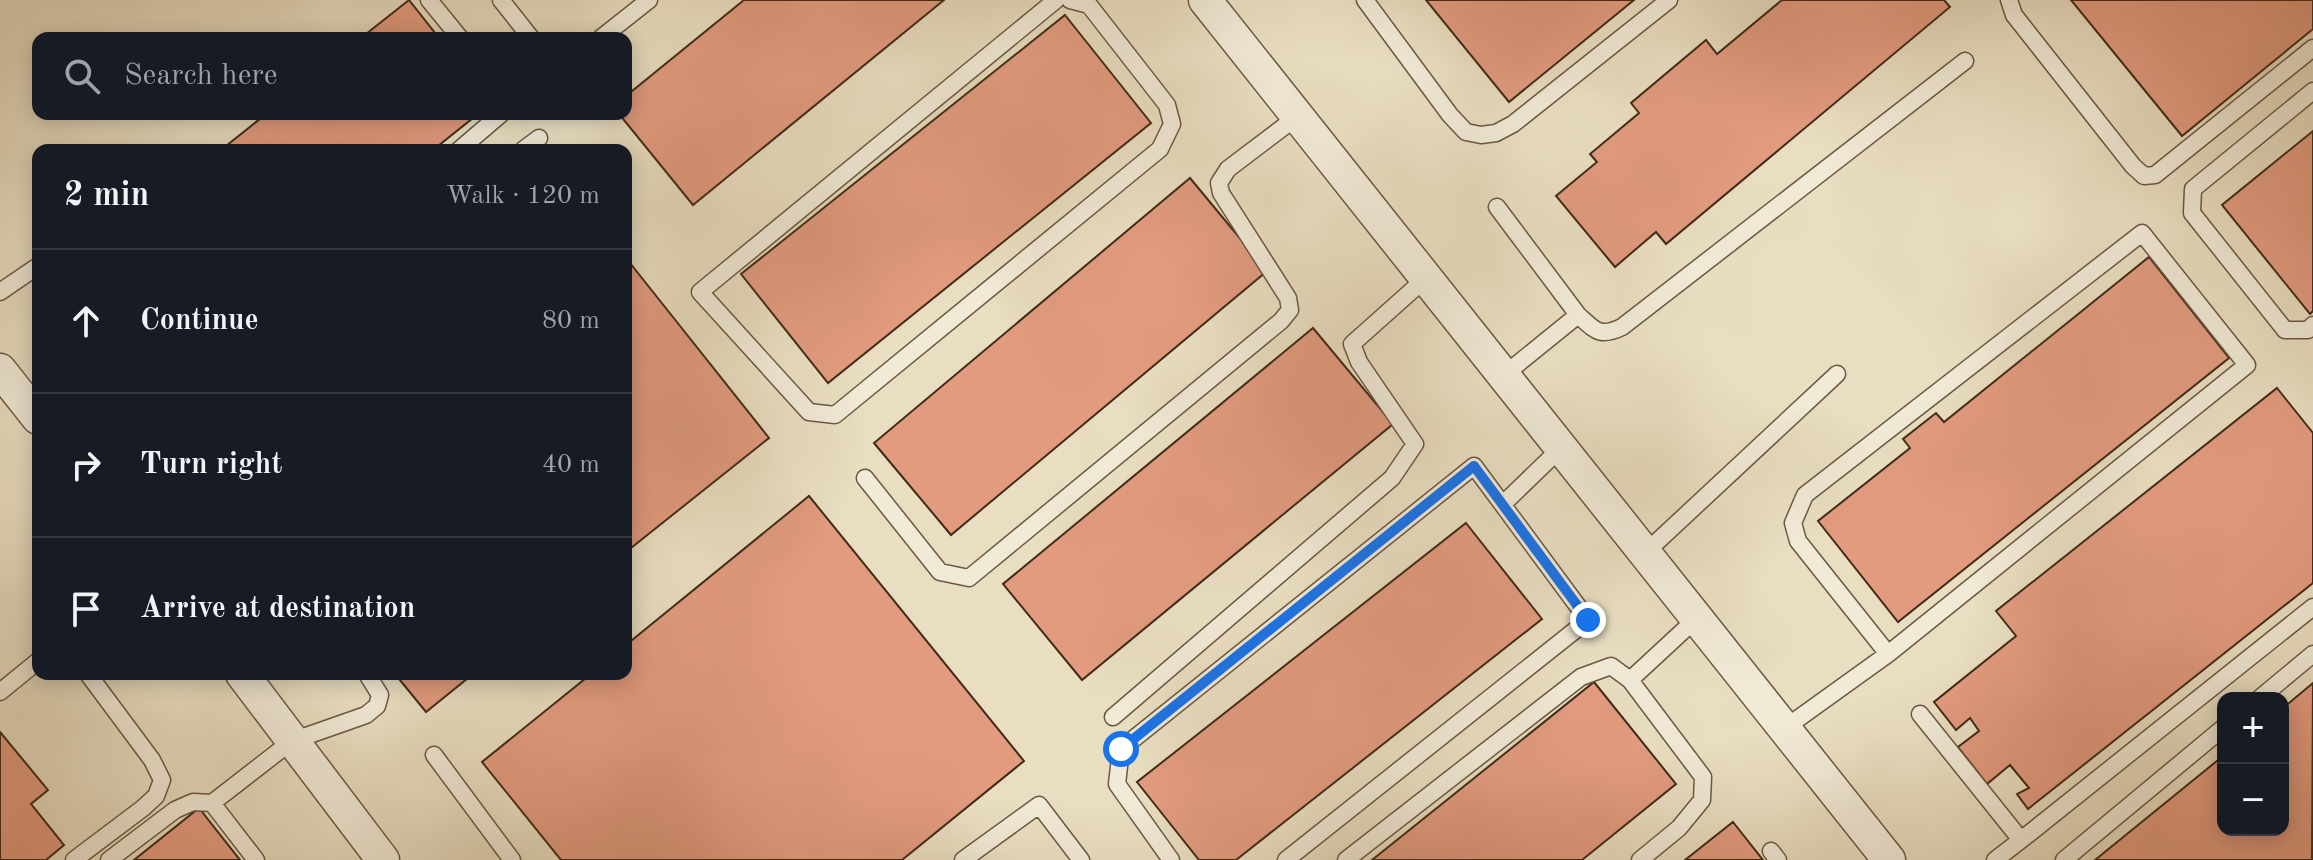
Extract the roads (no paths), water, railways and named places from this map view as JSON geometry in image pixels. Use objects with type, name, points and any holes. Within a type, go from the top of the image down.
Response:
[{"type":"street","points":[[1205,0],[1889,860]]},
{"type":"street","points":[[0,370],[32,410]]},
{"type":"street","points":[[246,680],[383,860]]},
{"type":"lane","points":[[429,0],[455,32]]},
{"type":"lane","points":[[501,0],[526,32]]},
{"type":"lane","points":[[609,32],[649,0]]},
{"type":"lane","points":[[1056,0],[700,292],[809,412],[835,415],[1160,149],[1172,124],[1167,105],[1092,3],[1070,0]]},
{"type":"lane","points":[[1365,0],[1450,115],[1466,132],[1481,135],[1496,133],[1513,124],[1669,0]]},
{"type":"lane","points":[[2009,0],[2014,15],[2144,176],[2155,175],[2313,48]]},
{"type":"lane","points":[[1497,207],[1578,315],[1598,333],[1609,334],[1965,61]]},
{"type":"lane","points":[[2313,91],[2193,189],[2192,213],[2285,330],[2308,330],[2313,325]]},
{"type":"lane","points":[[865,478],[940,572],[969,578],[1281,321],[1290,310],[1288,298],[1221,193],[1219,183],[1228,169],[1298,116]]},
{"type":"lane","points":[[466,144],[494,120]]},
{"type":"lane","points":[[531,144],[539,138]]},
{"type":"lane","points":[[1785,728],[1888,654],[2247,365],[2142,233],[1805,495],[1793,523],[1798,541],[1888,654]]},
{"type":"lane","points":[[0,292],[32,270]]},
{"type":"lane","points":[[1113,717],[1392,478],[1415,444],[1359,362],[1352,344],[1426,278]]},
{"type":"lane","points":[[1504,375],[1578,315]]},
{"type":"lane","points":[[1645,553],[1837,374]]},
{"type":"lane","points":[[1503,504],[1561,448]]},
{"type":"lane","points":[[1171,860],[1117,784],[1121,749],[1474,466],[1588,620],[1286,860]]},
{"type":"lane","points":[[1995,860],[2313,607]]},
{"type":"lane","points":[[1630,680],[1697,618]]},
{"type":"lane","points":[[2267,692],[2313,654]]},
{"type":"lane","points":[[0,692],[32,666]]},
{"type":"lane","points":[[1346,860],[1581,677],[1611,666],[1630,680],[1703,777],[1702,800],[1679,828],[1640,860]]},
{"type":"lane","points":[[74,860],[143,808],[156,796],[162,780],[152,760],[92,680]]},
{"type":"lane","points":[[109,860],[175,810],[193,802],[212,803],[292,741],[366,715],[377,706],[380,695],[371,680]]},
{"type":"lane","points":[[1920,714],[2021,840]]},
{"type":"lane","points":[[2064,860],[2217,733]]},
{"type":"lane","points":[[434,755],[512,860]]},
{"type":"lane","points":[[212,803],[256,860]]},
{"type":"lane","points":[[963,860],[1039,805],[1081,860]]}]
